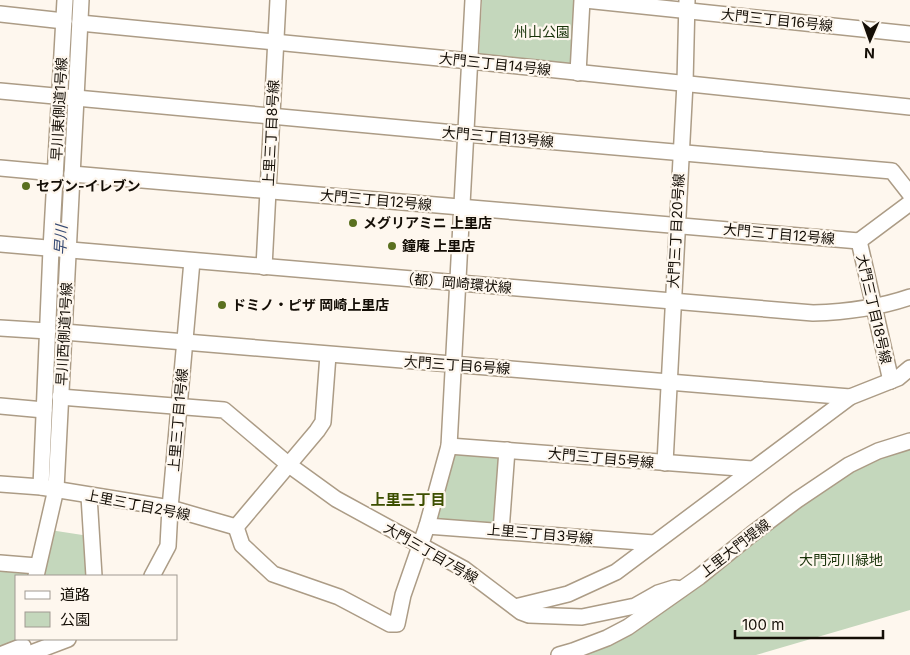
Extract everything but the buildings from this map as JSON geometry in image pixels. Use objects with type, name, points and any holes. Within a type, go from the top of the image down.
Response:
[{"type":"street","name":"早川東側道1号線","points":[[41,487],[51,249],[65,0]]},
{"type":"street","name":"早川西側道1号線","points":[[36,571],[56,490],[81,0]]},
{"type":"street","name":"上里三丁目8号線","points":[[264,267],[278,0]]},
{"type":"street","points":[[328,355],[323,422],[236,527],[242,545],[273,574],[339,597],[390,624],[397,624],[403,595],[427,526],[449,446],[472,0]]},
{"type":"street","points":[[578,73],[583,0]]},
{"type":"street","name":"大門三丁目16号線","points":[[583,0],[687,5],[910,34]]},
{"type":"street","name":"大門三丁目20号線","points":[[665,463],[685,83],[687,5]]},
{"type":"street","points":[[0,14],[64,21]]},
{"type":"street","name":"大門三丁目14号線","points":[[80,23],[910,107]]},
{"type":"street","name":"大門三丁目13号線","points":[[0,91],[892,171],[910,194]]},
{"type":"street","points":[[0,168],[55,172]]},
{"type":"street","name":"大門三丁目12号線","points":[[72,174],[859,241]]},
{"type":"street","name":"大門三丁目18号線","points":[[891,381],[859,241],[910,203]]},
{"type":"street","name":"（都）岡崎環状線","points":[[0,244],[813,313],[846,312],[874,307],[910,297]]},
{"type":"street","name":"上里三丁目1号線","points":[[153,575],[168,546],[192,261]]},
{"type":"street","points":[[0,328],[48,331]]},
{"type":"street","name":"大門三丁目6号線","points":[[64,332],[850,397]]},
{"type":"street","points":[[515,607],[568,594],[616,572],[850,397],[898,378],[910,368]]},
{"type":"street","name":"大門三丁目7号線","points":[[60,397],[224,410],[289,465],[336,499],[464,569],[521,612],[529,615],[582,618],[635,606],[658,593],[674,588],[681,589]]},
{"type":"street","points":[[0,406],[44,410]]},
{"type":"street","name":"上里大門堤線","points":[[559,655],[606,638],[628,626],[699,577],[752,534],[849,465],[878,451],[910,441]]},
{"type":"street","name":"大門三丁目5号線","points":[[449,446],[752,469]]},
{"type":"street","points":[[889,447],[896,450],[910,451]]},
{"type":"street","points":[[502,531],[507,450]]},
{"type":"street","name":"上里三丁目2号線","points":[[0,484],[41,487],[170,508],[236,527]]},
{"type":"street","points":[[89,496],[94,575]]},
{"type":"street","name":"上里三丁目3号線","points":[[427,526],[654,543]]},
{"type":"street","points":[[0,563],[36,571]]},
{"type":"street","points":[[0,655],[64,640]]},
{"type":"green space","name":"州山公園","points":[[482,0],[577,0],[574,65],[479,56]]},
{"type":"green space","name":"大門河川緑地","points":[[910,445],[910,610],[756,655],[575,655],[858,467]]},
{"type":"green space","points":[[455,452],[502,454],[496,526],[435,519]]},
{"type":"green space","points":[[50,530],[89,536],[92,575],[39,575]]},
{"type":"green space","points":[[0,567],[28,569],[30,575],[15,575],[15,640],[20,641],[0,651]]},
{"type":"waterway","name":"早川","points":[[54,352],[73,19]]},
{"type":"place","name":"セブン-イレブン","points":[[26,186]]},
{"type":"place","name":"メグリアミニ 上里店","points":[[353,223]]},
{"type":"place","name":"鐘庵 上里店","points":[[392,246]]},
{"type":"place","name":"ドミノ・ピザ 岡崎上里店","points":[[222,305]]},
{"type":"district","name":"上里三丁目","points":[[408,500]]}]
